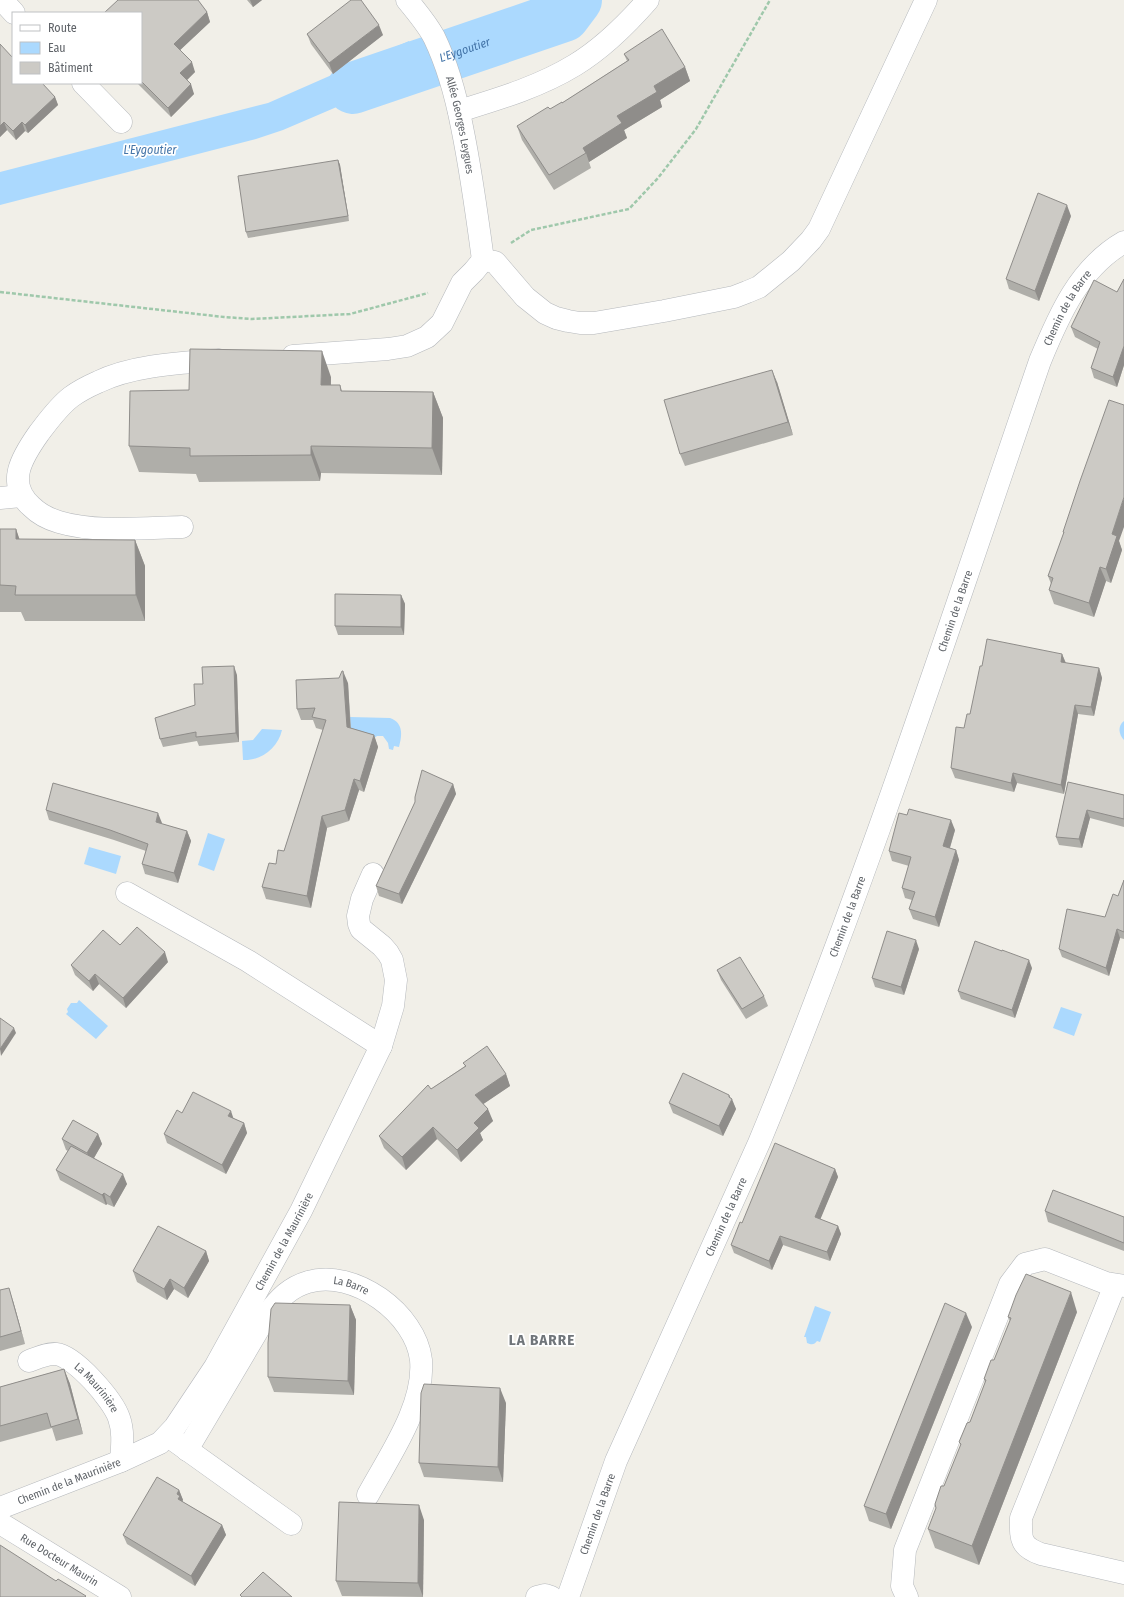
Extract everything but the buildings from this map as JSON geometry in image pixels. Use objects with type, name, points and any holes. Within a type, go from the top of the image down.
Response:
[{"type":"street","points":[[2,0],[13,12]]},
{"type":"street","name":"Allée Georges Leygues","points":[[407,0],[425,22],[448,73],[459,111],[470,166],[483,260]]},
{"type":"street","points":[[459,111],[509,96],[560,73],[576,64],[609,40],[648,0]]},
{"type":"street","points":[[273,358],[388,349],[417,342],[426,337],[442,323],[462,283],[483,260],[495,262],[525,297],[545,313],[556,318],[580,323],[620,319],[702,304],[734,297],[759,287],[790,261],[811,240],[819,229],[926,0]]},
{"type":"street","points":[[84,84],[121,122]]},
{"type":"street","name":"Chemin de la Barre","points":[[568,1597],[616,1461],[759,1143],[778,1097],[868,860],[1040,361],[1066,303],[1080,282],[1101,258],[1124,242]]},
{"type":"street","points":[[182,527],[111,528],[74,525],[58,522],[10,497],[18,487],[18,478],[27,452],[51,417],[71,397],[99,381],[143,368],[174,363],[242,359]]},
{"type":"street","name":"Chemin de la Maurinière","points":[[0,1508],[151,1448],[168,1436],[175,1428],[215,1367],[301,1211],[381,1046],[393,1006],[396,980],[392,960],[388,953],[361,928],[359,924],[358,916],[362,899],[373,874]]},
{"type":"street","points":[[127,893],[248,961],[381,1046]]},
{"type":"street","points":[[907,1597],[902,1586],[905,1550],[1010,1284],[1025,1264],[1045,1259],[1106,1283],[1120,1286],[1021,1518],[1021,1538],[1029,1550],[1124,1573]]},
{"type":"street","name":"La Barre","points":[[187,1450],[268,1313],[277,1302],[285,1294],[296,1287],[309,1282],[332,1280],[346,1282],[369,1293],[393,1309],[412,1332],[418,1346],[421,1361],[421,1375],[417,1394],[408,1420],[368,1495]]},
{"type":"street","name":"La Maurinière","points":[[29,1361],[55,1354],[65,1357],[74,1363],[109,1398],[115,1408],[122,1429],[121,1461]]},
{"type":"street","points":[[168,1436],[291,1524]]},
{"type":"street","name":"Rue Docteur Maurin","points":[[0,1523],[120,1597]]},
{"type":"street","points":[[537,1597],[545,1595],[552,1597]]},
{"type":"path","points":[[509,244],[531,230],[629,209],[658,178],[696,129],[770,0]]},
{"type":"path","points":[[0,292],[252,319],[350,314],[431,292]]},
{"type":"water","name":"L'Eygoutier","points":[[565,0],[602,0],[590,15],[492,52],[477,31],[495,35],[513,35],[530,28],[546,18]]},
{"type":"water","name":"L'Eygoutier","points":[[409,41],[423,70],[283,130],[256,139],[0,205],[0,172],[268,103]]},
{"type":"water","points":[[350,717],[390,718],[395,720],[400,726],[401,730],[399,747],[394,746],[393,750],[389,749],[388,743],[383,736],[377,736],[373,739],[349,732]]},
{"type":"water","points":[[1124,721],[1124,740],[1121,736],[1120,725]]},
{"type":"water","points":[[262,729],[282,730],[277,742],[268,752],[262,756],[250,760],[243,760],[242,741],[253,740]]},
{"type":"water","points":[[208,833],[225,839],[214,871],[198,865]]},
{"type":"water","points":[[89,847],[121,856],[116,874],[84,864]]},
{"type":"water","points":[[79,1000],[108,1026],[96,1039],[66,1014],[71,1003],[77,1003]]},
{"type":"water","points":[[1061,1007],[1082,1014],[1074,1036],[1053,1028]]},
{"type":"water","points":[[815,1306],[831,1312],[820,1342],[817,1341],[812,1344],[807,1343],[806,1337],[804,1337]]},
{"type":"waterway","name":"L'Eygoutier","points":[[353,88],[564,16],[576,0]]},
{"type":"district","name":"LA BARRE","points":[[542,1340]]}]
